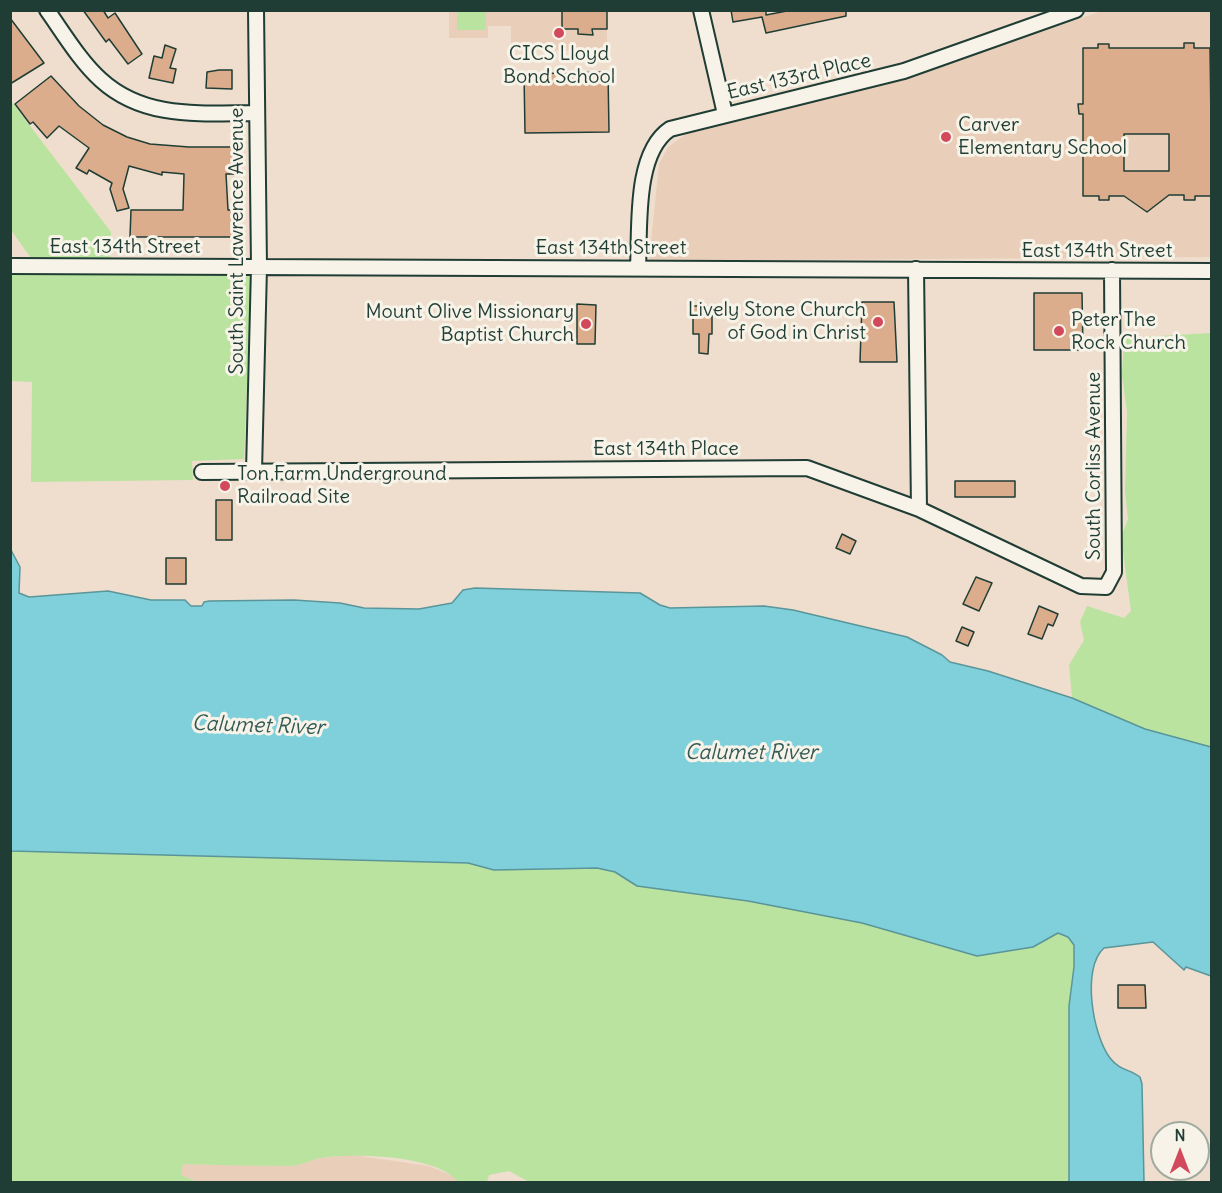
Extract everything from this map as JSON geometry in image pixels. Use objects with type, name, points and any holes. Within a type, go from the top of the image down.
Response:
[{"type":"street","points":[[47,10],[102,81],[134,102],[156,111],[256,113]]},
{"type":"street","name":"South Saint Lawrence Avenue","points":[[254,471],[259,267],[256,10]]},
{"type":"street","points":[[702,10],[725,114]]},
{"type":"street","name":"East 133rd Place","points":[[638,268],[645,170],[654,144],[661,135],[681,124],[904,71],[1076,10]]},
{"type":"street","name":"East 134th Street","points":[[10,266],[1212,271]]},
{"type":"street","points":[[916,268],[919,509]]},
{"type":"street","name":"South Corliss Avenue","points":[[1106,587],[1114,572],[1112,270]]},
{"type":"street","name":"East 134th Place","points":[[202,472],[807,468],[919,509],[1081,586],[1106,587]]},
{"type":"shaded area","name":"CICS Lloyd Bond School","points":[[449,11],[607,11],[607,51],[511,50],[511,26],[488,26],[488,38],[449,38]]},
{"type":"shaded area","name":"Carver Elementary School","points":[[1102,11],[1211,11],[1211,257],[649,261],[659,164],[668,147],[686,134],[883,83]]},
{"type":"shaded area","points":[[353,1155],[429,1166],[453,1176],[458,1182],[198,1182],[181,1175],[183,1164],[293,1166],[320,1158]]},
{"type":"green space","points":[[457,11],[486,11],[486,30],[457,30]]},
{"type":"green space","points":[[11,101],[111,232],[110,260],[33,261],[11,230]]},
{"type":"green space","points":[[10,270],[242,271],[249,275],[251,283],[244,459],[192,461],[193,480],[31,482],[32,382],[11,381]]},
{"type":"green space","points":[[1211,333],[1211,747],[1145,729],[1072,698],[1069,665],[1084,640],[1080,622],[1087,606],[1124,618],[1131,611],[1121,537],[1128,519],[1125,491],[1127,412],[1122,375],[1124,338]]},
{"type":"green space","points":[[11,851],[468,863],[494,870],[597,868],[615,872],[637,886],[748,901],[862,923],[976,956],[1033,947],[1058,933],[1068,937],[1074,945],[1069,1006],[1069,1182],[529,1182],[509,1171],[489,1175],[487,1182],[458,1182],[448,1173],[414,1161],[373,1156],[335,1156],[290,1166],[183,1164],[181,1175],[198,1182],[11,1182]]},
{"type":"water","name":"Calumet River","points":[[11,550],[20,567],[19,593],[29,597],[108,591],[151,600],[185,600],[191,606],[202,606],[204,602],[209,601],[294,600],[340,603],[364,608],[419,609],[452,603],[463,590],[475,588],[640,593],[670,608],[764,606],[793,610],[907,637],[942,655],[950,662],[988,671],[1072,698],[1145,729],[1211,747],[1211,976],[1186,967],[1184,970],[1153,942],[1104,948],[1097,958],[1093,971],[1092,1002],[1104,1048],[1118,1065],[1140,1077],[1142,1084],[1144,1182],[1069,1182],[1069,1006],[1074,945],[1068,937],[1058,933],[1033,947],[977,956],[862,923],[748,901],[637,886],[615,872],[597,868],[494,870],[468,863],[11,851]]},
{"type":"building","points":[[83,10],[103,10],[108,18],[115,13],[142,54],[128,64],[109,39],[106,42]]},
{"type":"building","points":[[562,10],[607,10],[607,29],[592,29],[593,35],[578,34],[578,29],[562,29]]},
{"type":"building","points":[[731,10],[766,10],[766,15],[792,10],[846,10],[846,16],[766,33],[762,17],[733,22]]},
{"type":"building","points":[[10,18],[44,63],[10,84]]},
{"type":"building","points":[[1184,43],[1194,43],[1194,48],[1210,48],[1212,196],[1195,196],[1195,200],[1184,200],[1184,195],[1169,195],[1147,212],[1124,196],[1109,196],[1109,200],[1099,200],[1099,196],[1083,196],[1083,114],[1079,114],[1078,104],[1083,104],[1083,48],[1098,48],[1098,44],[1109,44],[1109,48],[1184,48]],"holes":[[[1124,134],[1169,134],[1169,171],[1124,171]]]},
{"type":"building","points":[[165,45],[176,49],[170,68],[176,69],[173,83],[149,78],[154,56],[162,58]]},
{"type":"building","points":[[232,70],[232,89],[206,88],[207,72]]},
{"type":"building","points":[[608,72],[609,132],[525,133],[524,74]]},
{"type":"building","points":[[51,76],[79,106],[103,125],[127,137],[150,144],[239,147],[238,174],[226,174],[228,210],[238,210],[238,237],[130,237],[131,210],[183,210],[184,174],[162,172],[162,175],[129,166],[123,189],[129,208],[117,211],[110,189],[112,183],[89,170],[87,174],[76,168],[89,148],[59,126],[47,138],[33,122],[30,124],[15,104]]},
{"type":"building","name":"Peter The Rock Church","points":[[1034,293],[1082,293],[1083,350],[1034,350]]},
{"type":"building","name":"Lively Stone Church of God in Christ","points":[[862,302],[894,302],[897,362],[860,362]]},
{"type":"building","name":"Mount Olive Missionary Baptist Church","points":[[577,304],[596,305],[595,344],[577,344]]},
{"type":"building","points":[[693,306],[712,306],[712,334],[709,334],[708,354],[699,353],[699,334],[693,334]]},
{"type":"building","points":[[955,481],[1015,481],[1015,497],[955,497]]},
{"type":"building","points":[[216,500],[232,500],[232,540],[216,540]]},
{"type":"building","points":[[842,534],[856,541],[850,554],[836,548]]},
{"type":"building","points":[[166,558],[186,558],[186,584],[166,584]]},
{"type":"building","points":[[976,577],[992,583],[979,611],[963,604]]},
{"type":"building","points":[[1039,606],[1058,614],[1053,626],[1048,624],[1042,639],[1028,634]]},
{"type":"building","points":[[962,627],[974,632],[968,646],[956,641]]},
{"type":"building","points":[[1118,985],[1145,985],[1146,1008],[1118,1008]]},
{"type":"place","name":"CICS Lloyd Bond School","points":[[559,33]]},
{"type":"place","name":"Carver Elementary School","points":[[946,137]]},
{"type":"place","name":"Lively Stone Church of God in Christ","points":[[878,322]]},
{"type":"place","name":"Mount Olive Missionary Baptist Church","points":[[586,324]]},
{"type":"place","name":"Peter The Rock Church","points":[[1059,331]]},
{"type":"place","name":"Ton Farm Underground Railroad Site","points":[[225,486]]}]
